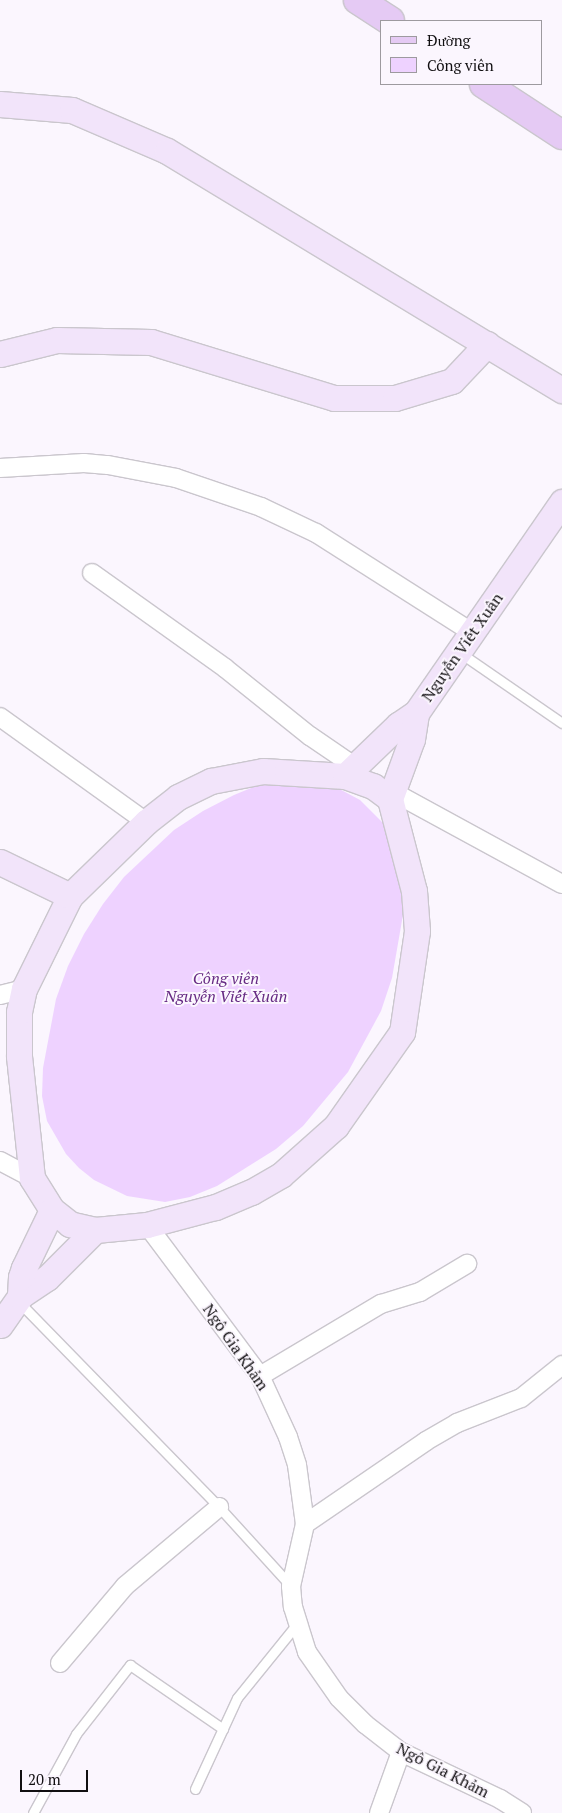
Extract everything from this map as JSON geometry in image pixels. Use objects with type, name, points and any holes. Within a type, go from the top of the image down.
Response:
[{"type":"main road","points":[[358,0],[388,20]]},
{"type":"main road","points":[[486,85],[562,135]]},
{"type":"street","points":[[0,104],[72,110],[167,151],[562,390]]},
{"type":"street","points":[[0,354],[57,340],[151,342],[334,398],[395,398],[452,381],[487,344]]},
{"type":"street","points":[[0,468],[84,463],[108,465],[176,478],[261,507],[316,533],[466,642]]},
{"type":"street","name":"Nguyễn Viết Xuân","points":[[350,771],[398,725],[416,713],[562,502]]},
{"type":"street","points":[[92,573],[225,668],[310,736],[350,771],[373,786],[562,884]]},
{"type":"street","points":[[350,771],[263,771],[212,781],[178,797],[146,822],[70,896],[24,989],[19,1012],[19,1056],[32,1178],[52,1210],[70,1224],[95,1230],[147,1225],[215,1207],[252,1192],[281,1176],[336,1126],[402,1032],[417,931],[414,891],[392,795],[412,739],[416,713]]},
{"type":"street","points":[[0,717],[146,822]]},
{"type":"street","points":[[0,862],[70,896]]},
{"type":"street","points":[[0,995],[24,989]]},
{"type":"street","points":[[0,1161],[32,1178]]},
{"type":"street","points":[[18,1298],[24,1268],[52,1210]]},
{"type":"street","name":"Ngô Gia Khảm","points":[[147,1225],[260,1376],[275,1405],[297,1465],[305,1524],[291,1586],[297,1624],[307,1652],[339,1698],[365,1724],[401,1752],[500,1798],[522,1813]]},
{"type":"street","points":[[0,1325],[18,1298],[47,1278],[95,1230]]},
{"type":"street","points":[[260,1376],[381,1304],[420,1292],[467,1264]]},
{"type":"street","points":[[305,1524],[426,1441],[457,1423],[521,1398],[562,1365]]},
{"type":"street","points":[[60,1662],[125,1586],[220,1508]]},
{"type":"street","points":[[379,1813],[401,1752]]},
{"type":"lane","points":[[466,642],[562,723]]},
{"type":"lane","points":[[18,1298],[220,1508],[291,1586]]},
{"type":"lane","points":[[195,1789],[224,1729],[236,1698],[297,1624]]},
{"type":"lane","points":[[33,1813],[76,1734],[130,1665],[224,1729]]},
{"type":"green space","name":"Công viên Nguyễn Viết Xuân","points":[[263,783],[330,784],[360,800],[385,825],[394,840],[404,909],[392,978],[381,1011],[348,1072],[303,1126],[276,1149],[217,1186],[190,1197],[165,1202],[127,1196],[94,1180],[79,1168],[66,1154],[47,1121],[42,1096],[43,1068],[56,999],[68,966],[84,934],[103,904],[124,877],[174,830],[203,811]]}]
